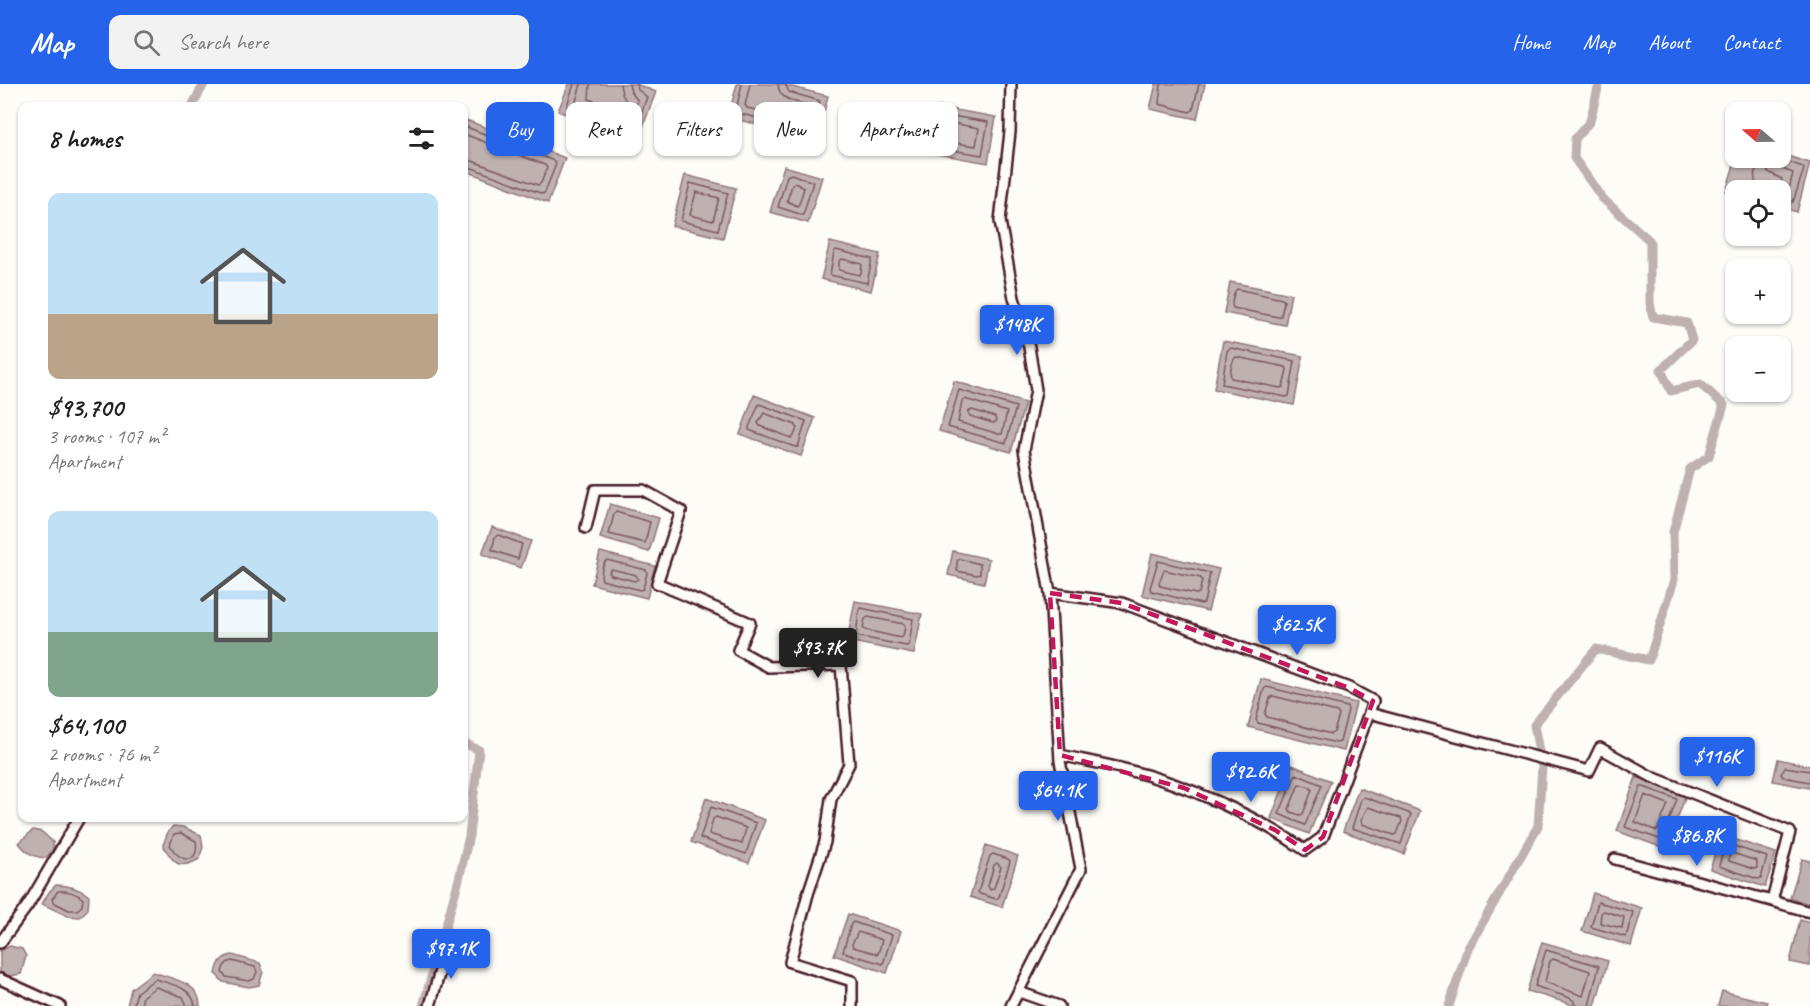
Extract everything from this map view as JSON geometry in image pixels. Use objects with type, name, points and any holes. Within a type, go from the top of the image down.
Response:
[{"type":"street","points":[[1011,84],[1010,132],[1000,220],[1014,298],[1029,347],[1036,390],[1024,450],[1050,593],[1060,755],[1082,868],[1011,1006]]},
{"type":"street","points":[[586,528],[595,490],[643,490],[681,512],[657,583],[750,622],[738,650],[769,667],[841,664],[849,764],[831,799],[825,842],[790,962],[852,981],[852,1006]]},
{"type":"street","points":[[1050,593],[1122,603],[1349,688],[1373,701],[1323,837],[1305,850],[1275,830],[1184,788],[1130,770],[1060,755]]},
{"type":"street","points":[[1369,713],[1550,759],[1588,771],[1600,748],[1652,777],[1790,832],[1772,901]]},
{"type":"street","points":[[0,943],[28,905],[77,822]]},
{"type":"street","points":[[1615,859],[1810,912]]},
{"type":"street","points":[[430,1006],[447,946]]},
{"type":"street","points":[[0,979],[60,1006]]},
{"type":"street","points":[[1018,992],[1059,1006]]},
{"type":"highlighted area","points":[[1050,593],[1122,603],[1349,688],[1373,701],[1323,837],[1305,850],[1275,830],[1184,788],[1060,755]]},
{"type":"water","points":[[569,84],[636,84],[656,92],[642,129],[642,102],[566,102],[566,114],[558,111]]},
{"type":"water","points":[[737,84],[780,84],[828,96],[826,104],[826,102],[754,102],[754,124],[742,121],[742,102],[732,102]]},
{"type":"water","points":[[1156,84],[1205,84],[1197,119],[1150,109]]},
{"type":"water","points":[[958,110],[996,117],[988,163],[948,156],[958,156]]},
{"type":"water","points":[[468,121],[486,128],[486,156],[554,156],[554,154],[565,158],[548,203],[468,172]]},
{"type":"water","points":[[1791,157],[1810,163],[1797,212],[1791,210],[1791,180],[1729,180],[1733,168],[1791,168]]},
{"type":"water","points":[[784,166],[822,177],[808,223],[770,212]]},
{"type":"water","points":[[685,175],[736,188],[723,238],[672,226]]},
{"type":"water","points":[[830,242],[880,254],[871,291],[821,279]]},
{"type":"water","points":[[1230,282],[1291,294],[1285,325],[1224,313]]},
{"type":"water","points":[[1223,341],[1303,356],[1294,405],[1214,389]]},
{"type":"water","points":[[954,381],[1025,403],[1011,452],[939,431]]},
{"type":"water","points":[[754,395],[815,418],[801,456],[740,434]]},
{"type":"water","points":[[610,504],[659,518],[649,552],[600,538]]},
{"type":"water","points":[[492,527],[531,541],[521,568],[482,554]]},
{"type":"water","points":[[953,551],[989,559],[984,583],[948,575]]},
{"type":"water","points":[[600,552],[655,566],[647,598],[592,584]]},
{"type":"water","points":[[1152,553],[1219,569],[1208,611],[1142,595]]},
{"type":"water","points":[[855,601],[922,614],[914,654],[847,641]]},
{"type":"water","points":[[1261,679],[1356,703],[1344,751],[1248,727]]},
{"type":"water","points":[[1778,759],[1810,766],[1810,788],[1773,781]]},
{"type":"water","points":[[1292,765],[1331,781],[1309,834],[1271,818]]},
{"type":"water","points":[[1636,777],[1686,795],[1666,849],[1617,831]]},
{"type":"water","points":[[1359,788],[1420,811],[1404,854],[1343,831]]},
{"type":"water","points":[[706,798],[765,820],[749,863],[691,842]]},
{"type":"water","points":[[173,826],[183,827],[201,835],[203,847],[199,859],[181,865],[170,856],[163,845]]},
{"type":"water","points":[[33,830],[42,832],[53,842],[53,850],[46,858],[31,854],[19,843]]},
{"type":"water","points":[[1721,835],[1776,853],[1765,887],[1710,869]]},
{"type":"water","points":[[986,845],[1018,856],[1002,907],[970,897]]},
{"type":"water","points":[[1802,859],[1810,861],[1810,904],[1790,898]]},
{"type":"water","points":[[56,885],[74,888],[89,896],[88,909],[80,917],[68,916],[42,904]]},
{"type":"water","points":[[1593,893],[1642,908],[1631,946],[1582,931]]},
{"type":"water","points":[[848,914],[901,931],[887,973],[834,955]]},
{"type":"water","points":[[1800,920],[1810,923],[1810,966],[1790,962]]},
{"type":"water","points":[[1542,942],[1608,961],[1595,1006],[1577,1006],[1527,991]]},
{"type":"water","points":[[10,946],[22,949],[26,956],[21,974],[9,976],[0,972],[0,951]]},
{"type":"water","points":[[232,955],[260,963],[263,972],[259,985],[249,987],[223,982],[216,974],[218,967],[223,959]]},
{"type":"water","points":[[153,972],[190,987],[199,998],[200,1006],[127,1006],[131,989]]},
{"type":"water","points":[[1722,991],[1767,1002],[1766,1006],[1718,1006]]},
{"type":"waterway","points":[[194,102],[204,84]]},
{"type":"waterway","points":[[1449,1006],[1468,948],[1538,826],[1542,767],[1534,725],[1596,649],[1649,660],[1674,580],[1673,532],[1690,469],[1709,456],[1724,405],[1700,384],[1671,391],[1661,370],[1692,340],[1687,323],[1653,317],[1650,303],[1650,241],[1602,198],[1574,158],[1575,139],[1590,121],[1599,84]]},
{"type":"waterway","points":[[423,1006],[469,836],[479,750],[468,745]]}]
